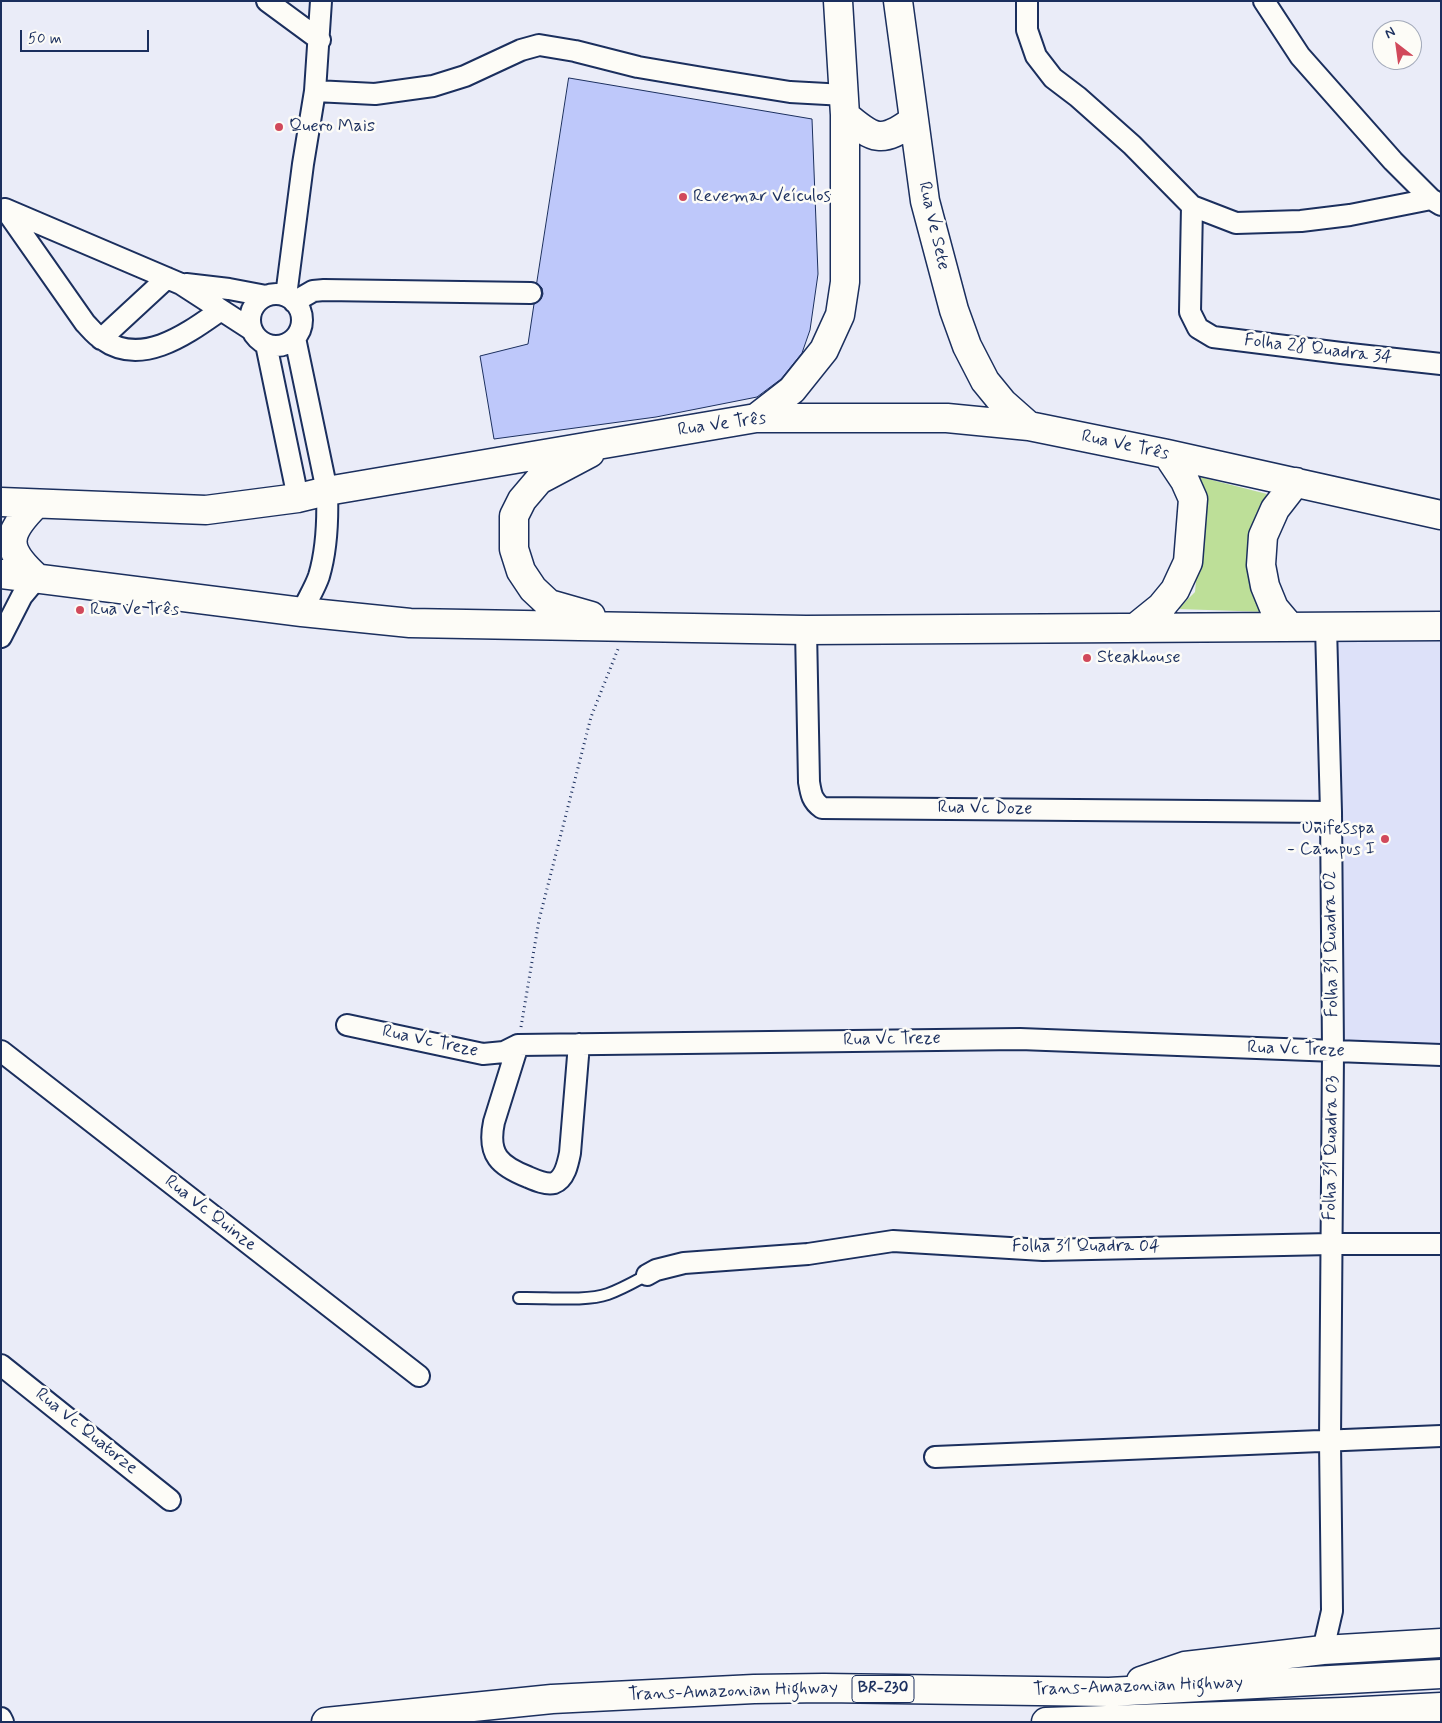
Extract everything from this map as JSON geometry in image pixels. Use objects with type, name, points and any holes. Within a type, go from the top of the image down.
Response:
[{"type":"main road","points":[[756,418],[792,390],[824,350],[840,315],[845,282],[845,105],[838,1]]},
{"type":"main road","name":"Rua Ve Sete","points":[[898,1],[925,201],[954,310],[967,346],[985,381],[1003,403],[1028,426]]},
{"type":"main road","points":[[845,105],[866,133],[883,136],[898,132],[914,120]]},
{"type":"main road","name":"Rua Ve Três","points":[[1,502],[206,510],[298,498],[327,491],[756,418],[946,418],[1028,426],[1167,454],[1441,515]]},
{"type":"main road","points":[[611,442],[538,480],[522,500],[514,516],[514,549],[521,571],[534,589],[549,604],[627,626]]},
{"type":"main road","points":[[1135,628],[1161,607],[1175,590],[1188,562],[1193,499],[1185,481],[1167,454]]},
{"type":"main road","points":[[1290,627],[1274,608],[1265,586],[1261,565],[1263,536],[1275,509],[1296,482]]},
{"type":"main road","points":[[36,504],[16,526],[12,537],[14,549],[23,566],[37,578]]},
{"type":"main road","points":[[1,574],[410,624],[806,630],[1441,626]]},
{"type":"main road","points":[[1109,1692],[1185,1666],[1336,1649],[1441,1643]]},
{"type":"main road","name":"Trans-Amazonian Highway","points":[[326,1722],[540,1700],[745,1690],[814,1688],[1109,1692],[1441,1674]]},
{"type":"main road","points":[[524,1722],[540,1700]]},
{"type":"main road","name":"Trans-Amazonian Highway","points":[[1046,1722],[1266,1718],[1441,1707]]},
{"type":"street","points":[[267,1],[320,40]]},
{"type":"street","points":[[282,298],[315,91],[320,40],[321,1]]},
{"type":"street","points":[[1027,1],[1026,30],[1036,56],[1053,78],[1078,97],[1132,145],[1192,206],[1236,223],[1301,221],[1436,202]]},
{"type":"street","points":[[1264,1],[1300,56],[1392,161],[1436,202]]},
{"type":"street","points":[[315,91],[375,94],[402,92],[433,86],[465,76],[521,50],[539,45],[638,66],[790,92],[845,105]]},
{"type":"street","name":"Folha 28 Quadra 34","points":[[1192,206],[1190,312],[1198,328],[1212,336],[1441,364]]},
{"type":"street","points":[[3,208],[174,281],[252,330]]},
{"type":"street","points":[[3,208],[85,323],[101,339],[117,348],[134,350],[157,348],[195,329],[221,310]]},
{"type":"street","points":[[101,339],[174,281],[282,298],[300,310],[302,320],[300,330],[295,338],[286,344],[276,346],[266,344],[258,339],[252,330],[250,320],[252,310],[257,302],[282,298],[313,291],[324,290],[531,293]]},
{"type":"street","points":[[295,338],[327,491],[328,513],[326,545],[318,578],[302,612]]},
{"type":"street","points":[[266,344],[298,498]]},
{"type":"street","points":[[1,637],[22,596],[37,578]]},
{"type":"street","name":"Folha 31 Quadra 02","points":[[1326,627],[1331,812],[1333,1052]]},
{"type":"street","name":"Rua Vc Doze","points":[[806,630],[808,782],[815,803],[822,808],[1331,812]]},
{"type":"street","name":"Rua Vc Treze","points":[[348,1025],[483,1054],[504,1052],[518,1045],[1020,1039],[1441,1055]]},
{"type":"street","points":[[518,1045],[494,1122],[492,1143],[500,1162],[508,1169],[538,1182],[553,1183],[562,1177],[567,1167],[570,1153],[579,1044]]},
{"type":"street","name":"Rua Vc Quinze","points":[[1,1051],[419,1376]]},
{"type":"street","name":"Folha 31 Quadra 03","points":[[1331,1244],[1333,1052]]},
{"type":"street","name":"Folha 31 Quadra 04","points":[[646,1275],[656,1270],[684,1263],[808,1254],[893,1241],[1043,1250],[1331,1244],[1441,1244]]},
{"type":"street","points":[[1331,1244],[1330,1441],[1332,1611],[1336,1649]]},
{"type":"street","name":"Rua Vc Quatorze","points":[[1,1365],[170,1500]]},
{"type":"street","points":[[934,1457],[1441,1436]]},
{"type":"street","points":[[1,1718],[3,1722]]},
{"type":"lane","points":[[519,1298],[606,1295],[646,1275]]},
{"type":"path","points":[[518,1045],[539,920],[591,716],[627,626]]},
{"type":"shaded area","name":"Unifesspa - Campus I","points":[[1441,626],[1441,1055],[1333,1052],[1326,627]]},
{"type":"green space","points":[[1200,477],[1267,494],[1256,514],[1251,585],[1268,612],[1178,609],[1195,592],[1204,497]]},
{"type":"building","name":"Revemar Veículos","points":[[569,78],[812,119],[818,274],[810,330],[802,353],[781,379],[757,397],[656,417],[494,439],[480,356],[528,344],[534,304],[541,299],[543,294],[542,288],[537,283]]},
{"type":"place","name":"Quero Mais","points":[[279,127]]},
{"type":"place","name":"Revemar Veículos","points":[[683,197]]},
{"type":"place","name":"Rua Ve Três","points":[[80,610]]},
{"type":"place","name":"Steakhouse","points":[[1087,658]]},
{"type":"place","name":"Unifesspa - Campus I","points":[[1385,839]]}]
